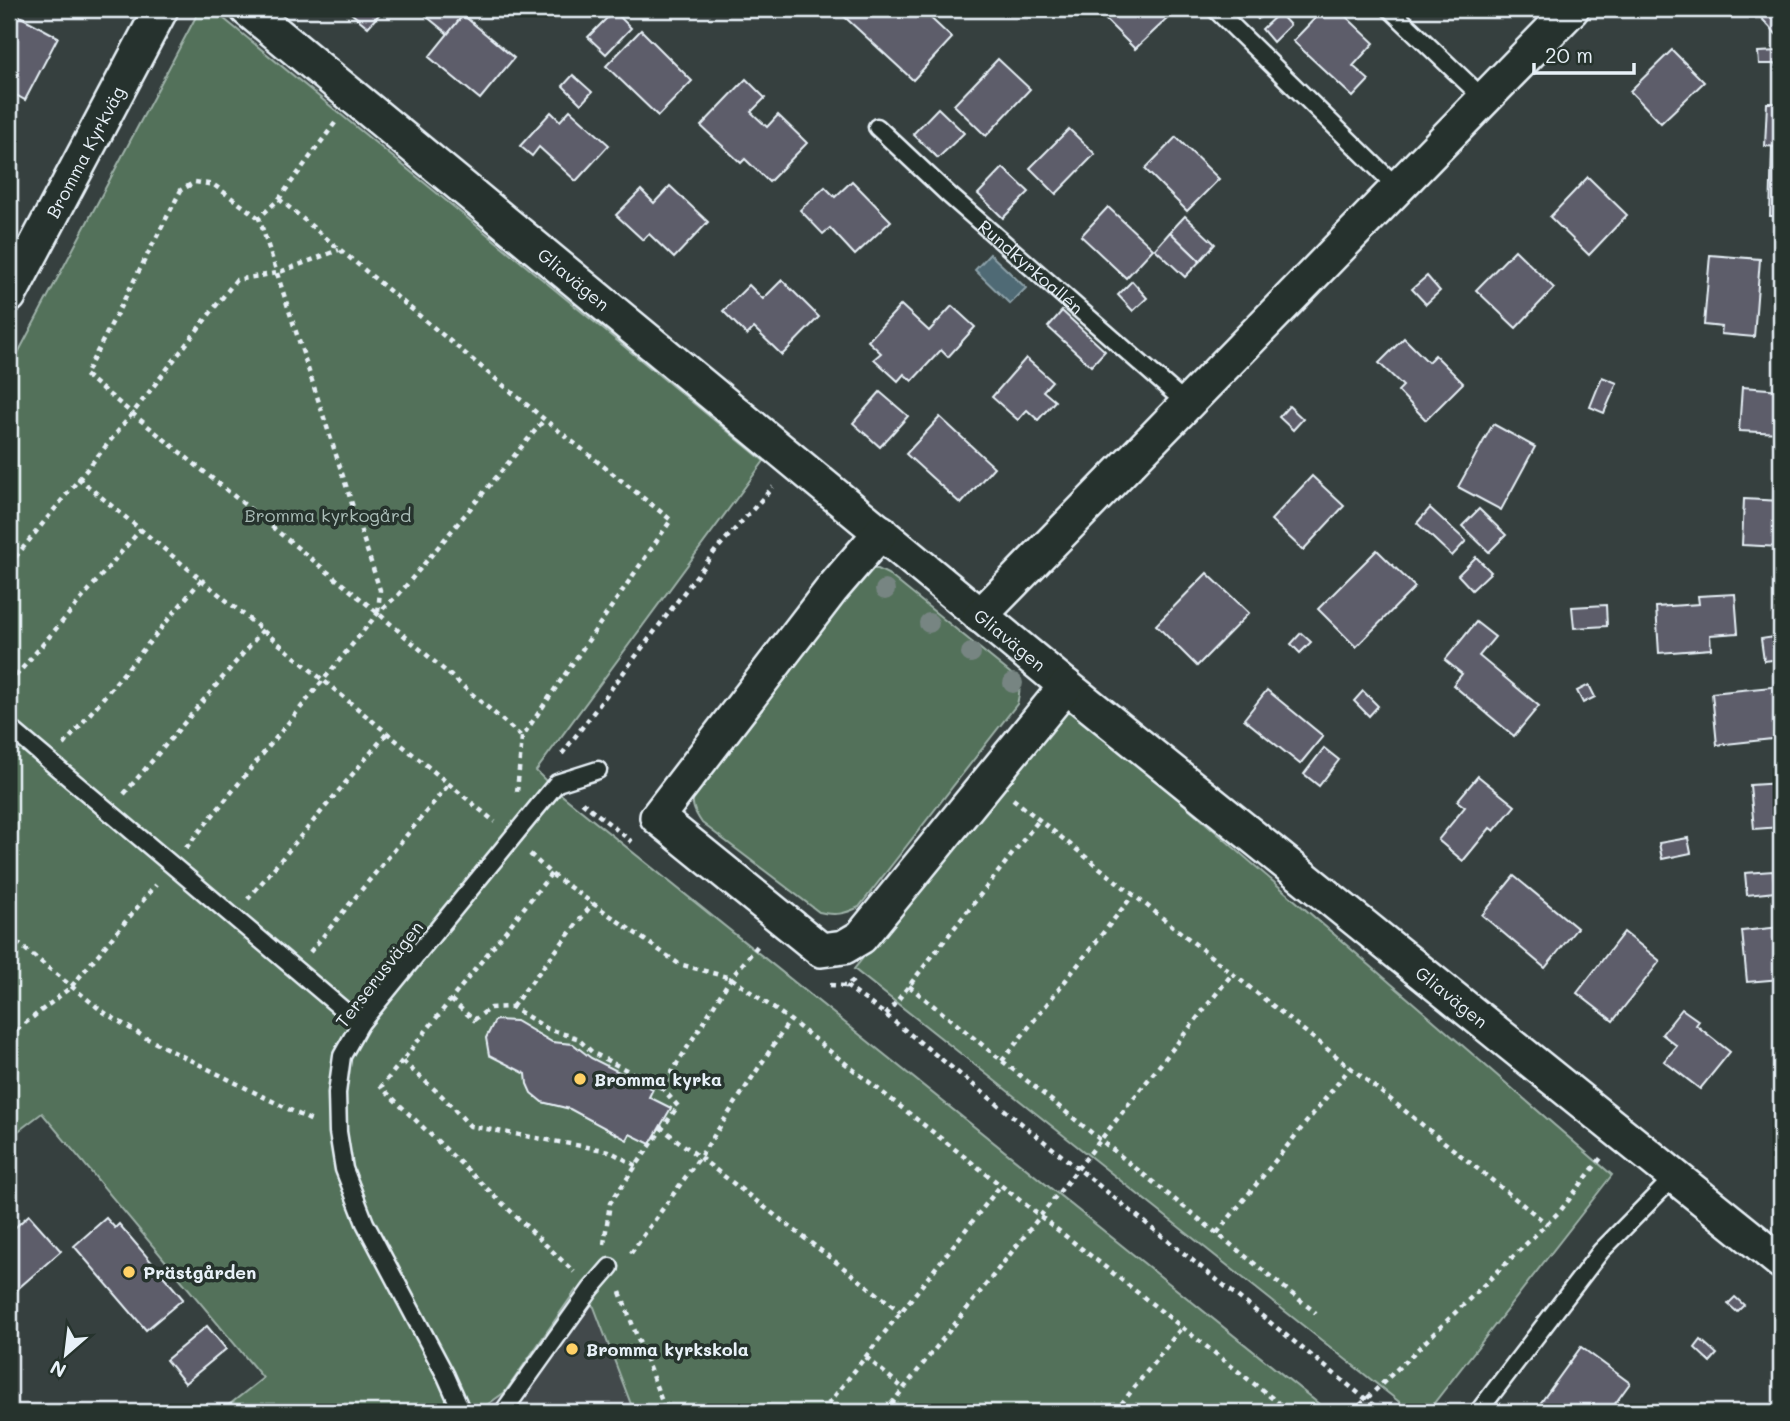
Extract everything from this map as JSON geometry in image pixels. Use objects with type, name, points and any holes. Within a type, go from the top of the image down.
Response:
[{"type":"street","name":"Bromma Kyrkväg","points":[[9,296],[161,9]]},
{"type":"street","name":"Gliavägen","points":[[247,9],[980,616],[1781,1262]]},
{"type":"street","points":[[980,616],[1572,9]]},
{"type":"street","points":[[881,532],[832,589],[657,817],[821,950],[844,947],[861,937],[1066,686]]},
{"type":"lane","points":[[1215,9],[1398,188]]},
{"type":"lane","points":[[1390,9],[1485,99]]},
{"type":"lane","name":"Rundkyrkoallén","points":[[877,127],[948,194],[1187,404]]},
{"type":"lane","points":[[9,727],[360,1024]]},
{"type":"lane","points":[[557,783],[598,769]]},
{"type":"lane","name":"Terserusvägen","points":[[462,1412],[446,1376],[365,1223],[344,1169],[338,1132],[337,1093],[342,1056],[360,1024],[557,783]]},
{"type":"lane","points":[[1478,1412],[1601,1251],[1675,1176]]},
{"type":"lane","points":[[503,1412],[591,1289],[610,1267]]},
{"type":"path","points":[[259,218],[279,199],[333,125],[356,99]]},
{"type":"path","points":[[378,613],[380,590],[259,218],[214,185],[195,182],[181,190],[85,376],[378,613],[522,737]]},
{"type":"path","points":[[279,199],[544,419],[671,520],[522,737],[514,838]]},
{"type":"path","points":[[9,565],[132,414],[236,279],[277,273],[339,250]]},
{"type":"path","points":[[9,1036],[71,987],[323,679],[378,613],[399,594],[544,419]]},
{"type":"path","points":[[78,478],[388,732],[514,838],[551,874],[679,964],[732,978],[790,1020],[1290,1412]]},
{"type":"path","points":[[642,850],[548,773],[716,550],[778,482]]},
{"type":"path","points":[[9,684],[141,528]]},
{"type":"path","points":[[50,762],[202,579]]},
{"type":"path","points":[[110,811],[263,630]]},
{"type":"path","points":[[234,916],[388,732]]},
{"type":"path","points":[[296,968],[449,784]]},
{"type":"path","points":[[1006,793],[1546,1224]]},
{"type":"path","points":[[886,1015],[1039,820]]},
{"type":"path","points":[[551,874],[382,1087],[591,1289]]},
{"type":"path","points":[[1002,1061],[1133,895]]},
{"type":"path","points":[[512,1007],[593,904]]},
{"type":"path","points":[[750,934],[771,951]]},
{"type":"path","points":[[9,936],[102,1011],[146,1038],[338,1132]]},
{"type":"path","points":[[662,1088],[732,978],[760,943]]},
{"type":"path","points":[[885,1412],[1232,974]]},
{"type":"path","points":[[846,986],[856,978]]},
{"type":"path","points":[[823,984],[846,986],[886,1015],[1382,1412]]},
{"type":"path","points":[[909,986],[1316,1314]]},
{"type":"path","points":[[451,1000],[474,1020],[490,1009],[512,1007],[548,1029],[577,1038],[593,1053],[662,1088],[678,1106],[610,1203],[603,1249],[666,1412]]},
{"type":"path","points":[[610,1267],[628,1258],[790,1020]]},
{"type":"path","points":[[402,1061],[442,1096],[470,1126],[609,1151],[637,1166]]},
{"type":"path","points":[[1217,1233],[1350,1068]]},
{"type":"path","points":[[662,1128],[901,1312]]},
{"type":"path","points":[[1353,1412],[1561,1210],[1605,1153]]},
{"type":"path","points":[[822,1412],[1001,1185]]},
{"type":"path","points":[[1115,1412],[1182,1326]]},
{"type":"path","points":[[866,1357],[904,1389]]},
{"type":"path","points":[[892,1403],[904,1412]]},
{"type":"shaded area","name":"Bromma kyrkskola","points":[[576,1290],[594,1307],[634,1412],[477,1412],[505,1392]]},
{"type":"green space","name":"Bromma kyrkogård","points":[[200,9],[212,9],[764,461],[536,771],[553,788],[1329,1412],[634,1412],[594,1307],[576,1290],[505,1392],[477,1412],[220,1412],[263,1378],[42,1113],[9,1138],[9,370]]},
{"type":"green space","points":[[871,569],[888,574],[1015,677],[1019,693],[1017,704],[859,907],[840,914],[830,914],[819,912],[702,823],[693,807],[693,794],[694,789],[863,574]]},
{"type":"green space","points":[[1067,703],[1612,1175],[1427,1412],[1412,1412],[854,969]]},
{"type":"water","points":[[990,254],[1026,288],[1010,304],[975,270]]},
{"type":"building","points":[[346,9],[384,9],[368,27]]},
{"type":"building","points":[[434,9],[468,9],[448,34],[426,16]]},
{"type":"building","points":[[836,9],[921,9],[952,38],[913,80]]},
{"type":"building","points":[[1095,9],[1161,9],[1169,17],[1135,49]]},
{"type":"building","points":[[1249,9],[1270,9],[1258,19]]},
{"type":"building","points":[[1324,9],[1338,9],[1374,43],[1353,66],[1369,80],[1353,97],[1293,41]]},
{"type":"building","points":[[1753,9],[1781,9],[1781,29],[1776,34]]},
{"type":"building","points":[[10,11],[58,37],[25,100],[9,91]]},
{"type":"building","points":[[614,11],[631,28],[606,54],[588,37]]},
{"type":"building","points":[[1279,13],[1290,25],[1273,42],[1262,29]]},
{"type":"building","points":[[463,15],[514,58],[480,99],[429,57]]},
{"type":"building","points":[[641,30],[692,81],[658,116],[606,66]]},
{"type":"building","points":[[1672,50],[1704,82],[1661,123],[1630,91]]},
{"type":"building","points":[[1780,51],[1781,64],[1759,64],[1758,52]]},
{"type":"building","points":[[998,59],[1030,89],[986,136],[954,105]]},
{"type":"building","points":[[573,75],[592,92],[581,104],[563,86]]},
{"type":"building","points":[[746,79],[765,98],[751,112],[767,127],[778,115],[807,143],[769,182],[745,159],[741,163],[701,126]]},
{"type":"building","points":[[1767,103],[1781,103],[1781,147],[1765,146]]},
{"type":"building","points":[[938,108],[964,133],[938,158],[913,134]]},
{"type":"building","points":[[570,110],[609,145],[576,181],[539,147],[532,156],[520,146],[551,112],[560,121]]},
{"type":"building","points":[[1069,129],[1095,154],[1056,194],[1030,168]]},
{"type":"building","points":[[1176,137],[1219,179],[1187,211],[1145,169]]},
{"type":"building","points":[[1772,147],[1781,147],[1781,216],[1770,216]]},
{"type":"building","points":[[1003,168],[1029,192],[1003,218],[978,194]]},
{"type":"building","points":[[1588,177],[1627,215],[1589,255],[1550,217]]},
{"type":"building","points":[[852,181],[891,221],[855,255],[830,228],[823,234],[800,210],[825,187],[835,197]]},
{"type":"building","points":[[670,186],[708,222],[674,258],[649,234],[643,240],[616,215],[641,190],[654,203]]},
{"type":"building","points":[[1108,207],[1153,249],[1126,278],[1081,236]]},
{"type":"building","points":[[1185,216],[1215,244],[1200,261],[1170,232]]},
{"type":"building","points":[[1170,232],[1200,261],[1185,277],[1155,249]]},
{"type":"building","points":[[1515,250],[1554,288],[1516,328],[1476,290]]},
{"type":"building","points":[[1710,255],[1760,259],[1754,337],[1721,334],[1722,327],[1704,325]]},
{"type":"building","points":[[1427,276],[1440,291],[1426,304],[1412,289]]},
{"type":"building","points":[[782,280],[819,317],[782,355],[754,328],[747,335],[723,311],[749,285],[763,299]]},
{"type":"building","points":[[1132,281],[1147,298],[1133,311],[1118,295]]},
{"type":"building","points":[[901,305],[929,331],[952,306],[975,327],[948,357],[941,350],[912,381],[904,374],[898,381],[874,359],[881,353],[868,341]]},
{"type":"building","points":[[1062,311],[1105,351],[1091,366],[1048,327]]},
{"type":"building","points":[[1404,338],[1428,362],[1435,355],[1463,383],[1426,420],[1398,391],[1403,386],[1379,363]]},
{"type":"building","points":[[1026,358],[1052,381],[1043,391],[1055,401],[1038,420],[1027,410],[1018,420],[992,397]]},
{"type":"building","points":[[1602,377],[1617,383],[1604,413],[1590,407]]},
{"type":"building","points":[[1742,387],[1781,390],[1781,433],[1739,431]]},
{"type":"building","points":[[880,392],[908,416],[880,447],[853,423]]},
{"type":"building","points":[[1289,406],[1303,419],[1293,430],[1279,417]]},
{"type":"building","points":[[940,417],[994,467],[961,504],[906,454]]},
{"type":"building","points":[[1493,424],[1535,447],[1501,510],[1458,487]]},
{"type":"building","points":[[1312,476],[1344,506],[1303,550],[1271,520]]},
{"type":"building","points":[[1744,499],[1781,501],[1781,547],[1742,545]]},
{"type":"building","points":[[1430,508],[1466,541],[1452,556],[1417,523]]},
{"type":"building","points":[[1479,509],[1506,535],[1489,552],[1462,526]]},
{"type":"building","points":[[1377,550],[1415,587],[1356,647],[1318,609]]},
{"type":"building","points":[[1476,557],[1491,572],[1472,590],[1458,575]]},
{"type":"building","points":[[1207,573],[1249,613],[1197,666],[1156,625]]},
{"type":"building","points":[[1735,594],[1738,633],[1710,635],[1711,649],[1659,653],[1656,607],[1699,604],[1698,596]]},
{"type":"building","points":[[1606,605],[1607,626],[1574,628],[1572,607]]},
{"type":"building","points":[[1476,622],[1495,637],[1479,656],[1539,706],[1514,736],[1453,685],[1462,674],[1445,660]]},
{"type":"building","points":[[1301,633],[1311,642],[1300,653],[1291,644]]},
{"type":"building","points":[[1781,636],[1781,659],[1764,661],[1761,639]]},
{"type":"building","points":[[1589,685],[1595,697],[1583,703],[1577,691]]},
{"type":"building","points":[[1781,686],[1781,738],[1717,745],[1712,693]]},
{"type":"building","points":[[1267,690],[1323,736],[1300,764],[1244,719]]},
{"type":"building","points":[[1363,691],[1378,706],[1369,716],[1354,701]]},
{"type":"building","points":[[1324,748],[1339,760],[1319,786],[1304,774]]},
{"type":"building","points":[[1478,776],[1515,806],[1494,831],[1490,828],[1463,861],[1438,840],[1465,807],[1457,801]]},
{"type":"building","points":[[1781,783],[1781,827],[1754,829],[1750,785]]},
{"type":"building","points":[[1688,838],[1691,853],[1662,859],[1659,843]]},
{"type":"building","points":[[1773,871],[1775,892],[1747,895],[1745,873]]},
{"type":"building","points":[[1514,876],[1577,928],[1545,968],[1482,915]]},
{"type":"building","points":[[1781,927],[1781,979],[1747,982],[1742,931]]},
{"type":"building","points":[[1624,932],[1660,961],[1613,1021],[1577,993]]},
{"type":"building","points":[[1682,1009],[1699,1021],[1696,1025],[1730,1052],[1700,1089],[1664,1061],[1677,1046],[1662,1034]]},
{"type":"building","name":"Bromma kyrka","points":[[495,1020],[516,1021],[552,1042],[573,1044],[591,1058],[653,1089],[649,1097],[671,1108],[650,1144],[630,1134],[627,1140],[570,1109],[542,1102],[531,1093],[526,1074],[489,1055],[486,1038]]},
{"type":"building","points":[[29,1215],[61,1251],[14,1292],[9,1286],[9,1233]]},
{"type":"building","name":"Prästgården","points":[[106,1218],[115,1228],[119,1224],[183,1299],[146,1330],[74,1246]]},
{"type":"building","points":[[1735,1297],[1744,1305],[1737,1312],[1728,1304]]},
{"type":"building","points":[[207,1326],[226,1349],[185,1383],[166,1360]]},
{"type":"building","points":[[1701,1340],[1717,1354],[1710,1362],[1695,1348]]},
{"type":"building","points":[[1581,1347],[1630,1383],[1609,1412],[1534,1412]]},
{"type":"place","name":"Bromma kyrka","points":[[580,1079]]},
{"type":"place","name":"Prästgården","points":[[129,1272]]},
{"type":"place","name":"Bromma kyrkskola","points":[[572,1349]]}]
